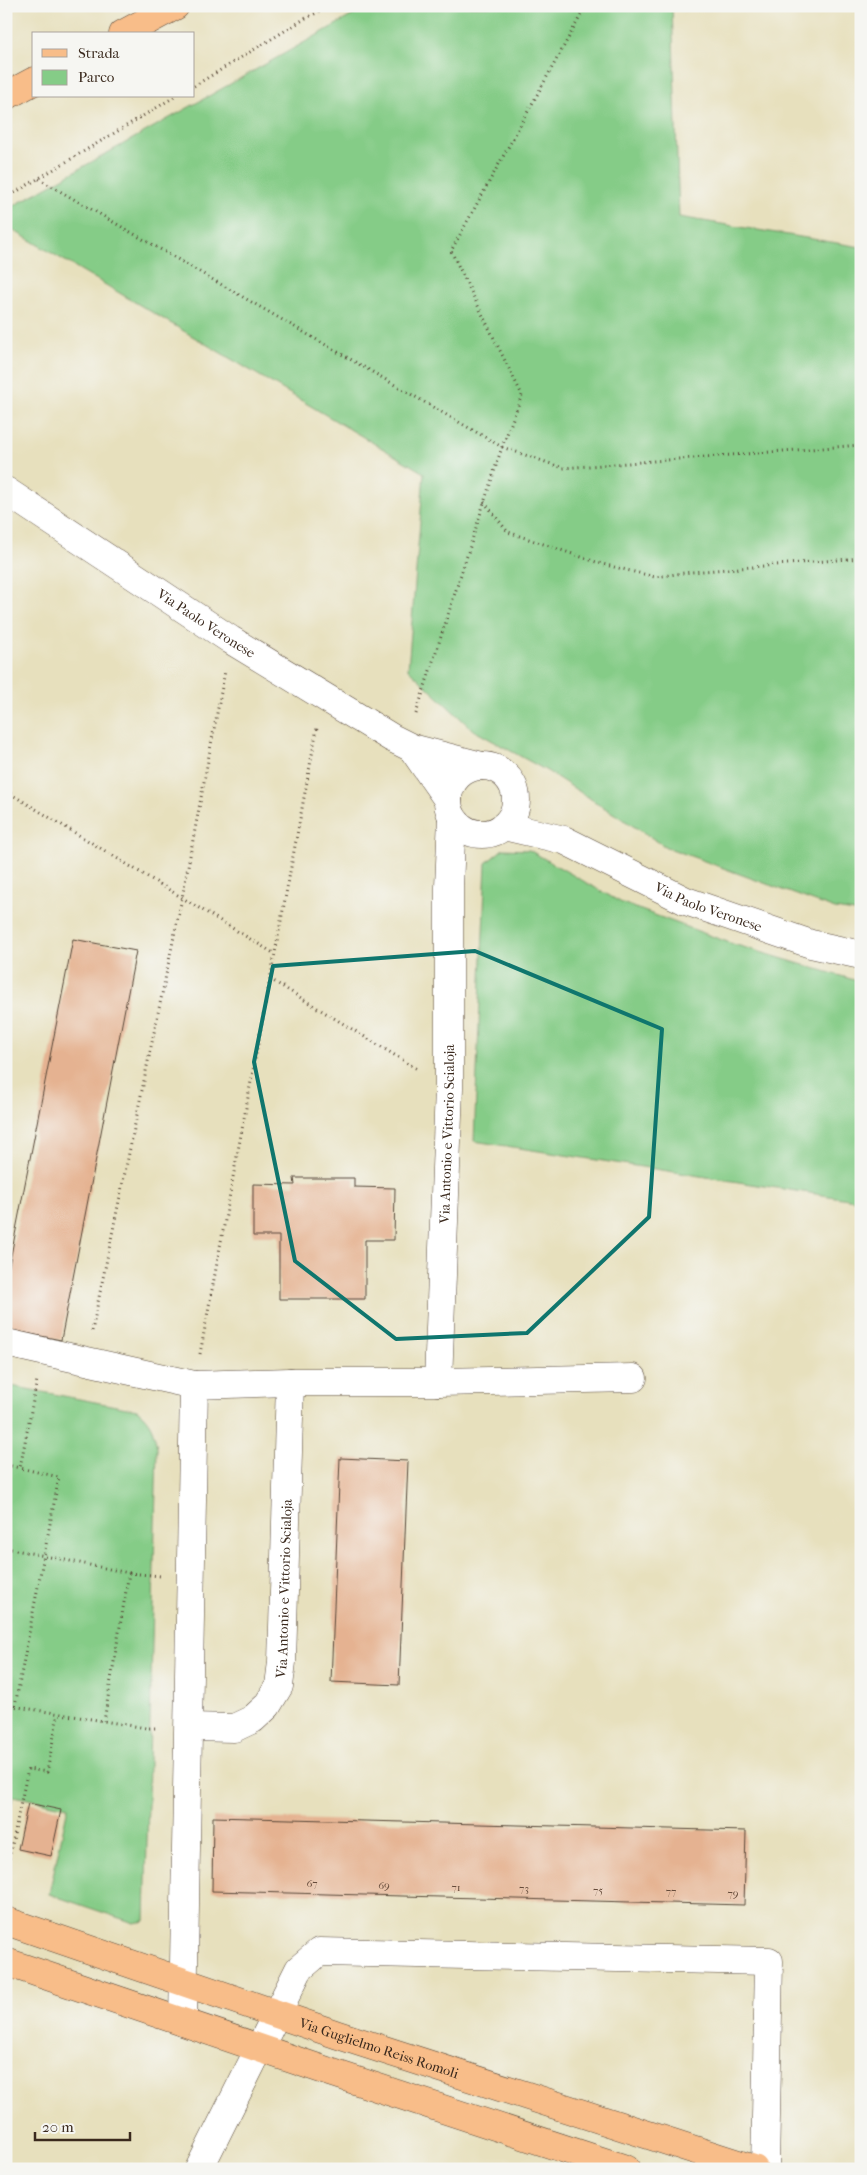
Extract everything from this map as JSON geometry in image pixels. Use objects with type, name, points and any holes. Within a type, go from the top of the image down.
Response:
[{"type":"main road","points":[[127,32],[175,6]]},
{"type":"main road","points":[[6,96],[32,82]]},
{"type":"main road","name":"Via Guglielmo Reiss Romoli","points":[[6,1921],[277,2014],[754,2169]]},
{"type":"main road","points":[[6,1962],[626,2169]]},
{"type":"street","name":"Via Paolo Veronese","points":[[6,491],[231,640],[412,748],[482,766]]},
{"type":"street","name":"Via Paolo Veronese","points":[[412,748],[450,808]]},
{"type":"street","points":[[449,887],[492,830],[511,817],[515,806],[515,796],[508,778],[500,772],[482,766],[472,768],[454,780],[450,789],[450,808],[465,829],[492,830]]},
{"type":"street","name":"Via Paolo Veronese","points":[[515,796],[564,840],[686,901],[811,944],[861,955]]},
{"type":"street","name":"Via Antonio e Vittorio Scialoja","points":[[438,1382],[449,1088],[450,808]]},
{"type":"street","name":"Via Paolo Veronese","points":[[492,830],[564,840]]},
{"type":"street","points":[[6,1343],[194,1385],[633,1378]]},
{"type":"street","name":"Via Antonio e Vittorio Scialoja","points":[[189,1727],[234,1728],[253,1718],[267,1706],[278,1686],[282,1662],[290,1382]]},
{"type":"street","points":[[183,2022],[194,1385]]},
{"type":"street","points":[[199,2169],[299,1969],[319,1952],[769,1961],[765,2169]]},
{"type":"path","points":[[195,85],[306,18],[331,6]]},
{"type":"path","points":[[416,714],[502,447],[522,395],[451,251],[586,6]]},
{"type":"path","points":[[6,198],[173,98]]},
{"type":"path","points":[[39,179],[502,447],[563,468],[861,445]]},
{"type":"path","points":[[484,502],[508,532],[602,564],[654,577],[691,572],[861,558]]},
{"type":"path","points":[[86,1360],[182,898],[231,640]]},
{"type":"path","points":[[194,1385],[323,696]]},
{"type":"path","points":[[6,791],[275,954]]},
{"type":"path","points":[[270,979],[449,1088]]},
{"type":"path","points":[[20,1468],[42,1351]]},
{"type":"path","points":[[6,1465],[59,1477],[14,1706]]},
{"type":"path","points":[[6,1548],[129,1573],[104,1722]]},
{"type":"path","points":[[6,1705],[146,1728],[189,1727]]},
{"type":"path","points":[[6,1872],[28,1769],[48,1772],[58,1714]]},
{"type":"highlighted area","points":[[475,951],[662,1029],[649,1217],[527,1333],[396,1339],[295,1261],[254,1062],[273,966]]},
{"type":"green space","points":[[369,6],[672,6],[679,217],[861,247],[861,913],[835,909],[666,847],[547,771],[473,730],[408,669],[424,473],[6,226],[6,210]]},
{"type":"green space","points":[[503,849],[529,850],[622,903],[733,944],[861,982],[861,1201],[474,1141],[486,863]]},
{"type":"green space","points":[[6,1385],[137,1410],[149,1422],[155,1436],[157,1448],[145,1921],[134,1923],[49,1894],[68,1807],[13,1796],[6,1825]]},
{"type":"building","points":[[73,939],[136,951],[61,1340],[6,1329],[6,1281]]},
{"type":"building","points":[[294,1178],[354,1178],[354,1187],[395,1188],[394,1240],[365,1240],[365,1299],[279,1299],[279,1236],[253,1236],[253,1184],[295,1185]]},
{"type":"building","points":[[340,1458],[408,1461],[399,1685],[331,1682]]},
{"type":"building","points":[[28,1803],[61,1810],[51,1856],[18,1849]]},
{"type":"building","points":[[213,1817],[746,1831],[744,1905],[212,1891]]}]
